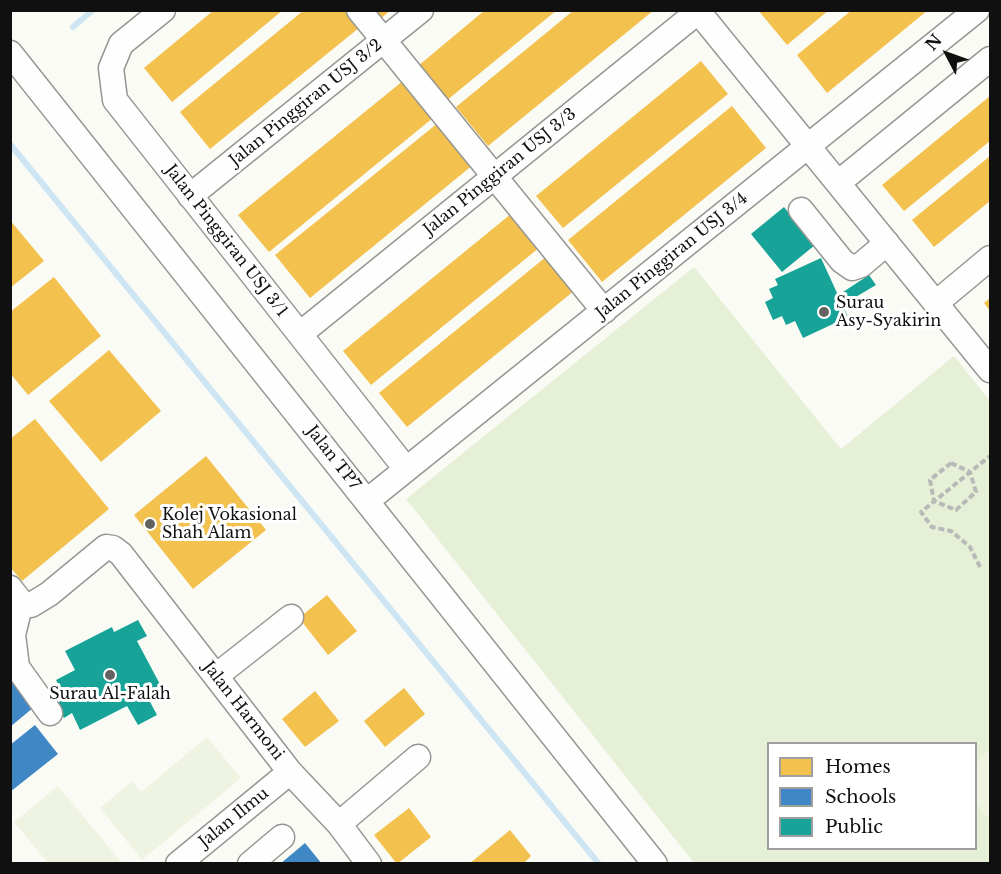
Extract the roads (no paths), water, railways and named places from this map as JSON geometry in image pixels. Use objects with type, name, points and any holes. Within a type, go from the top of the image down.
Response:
[{"type":"street","name":"Jalan Pinggiran USJ 3/1","points":[[163,10],[122,44],[111,68],[115,100],[406,469]]},
{"type":"street","points":[[359,10],[604,311]]},
{"type":"street","name":"Jalan Pinggiran USJ 3/2","points":[[190,196],[421,10]]},
{"type":"street","name":"Jalan Pinggiran USJ 3/4","points":[[367,501],[977,10]]},
{"type":"street","points":[[698,11],[990,370]]},
{"type":"street","name":"Jalan Pinggiran USJ 3/3","points":[[300,334],[698,11]]},
{"type":"street","name":"Jalan TP7","points":[[10,53],[655,864]]},
{"type":"street","points":[[838,183],[990,59]]},
{"type":"street","points":[[801,210],[842,261],[852,268],[861,265],[887,243]]},
{"type":"street","points":[[936,303],[990,258]]},
{"type":"street","name":"Jalan Harmoni","points":[[16,595],[31,605],[49,594],[106,546],[121,554],[290,772],[339,824],[369,864]]},
{"type":"street","points":[[16,595],[13,635],[16,667],[50,713]]},
{"type":"street","points":[[216,676],[291,617]]},
{"type":"street","points":[[339,824],[418,757]]},
{"type":"street","name":"Jalan Ilmu","points":[[178,864],[290,772]]},
{"type":"street","points":[[250,864],[282,837]]},
{"type":"waterway","points":[[73,27],[93,10]]},
{"type":"waterway","points":[[10,144],[599,864]]},
{"type":"place","name":"Surau Asy-Syakirin","points":[[824,312]]},
{"type":"place","name":"Kolej Vokasional Shah Alam","points":[[150,524]]},
{"type":"place","name":"Surau Al-Falah","points":[[110,675]]}]
